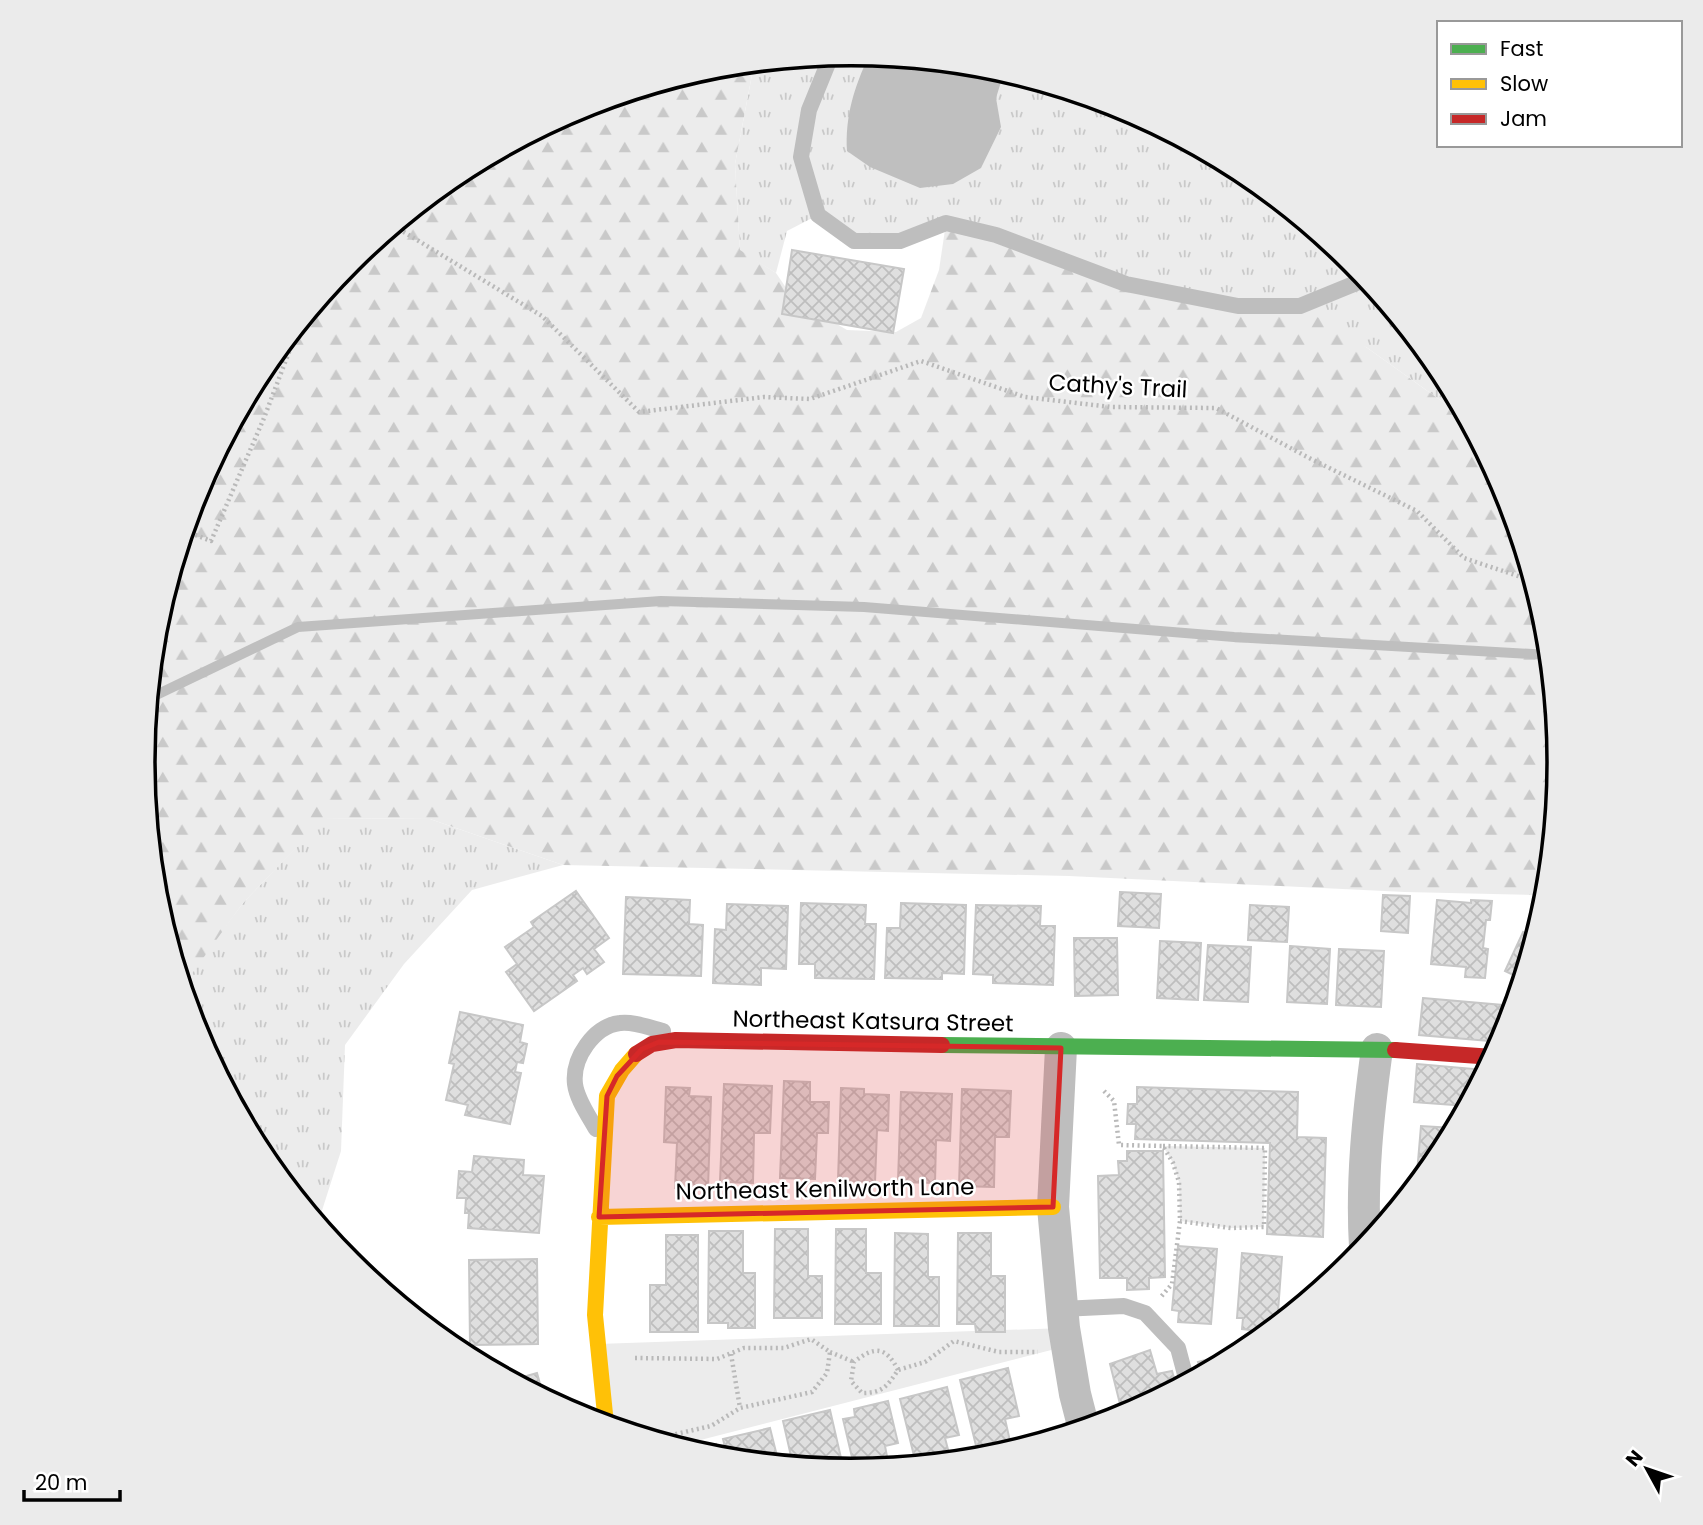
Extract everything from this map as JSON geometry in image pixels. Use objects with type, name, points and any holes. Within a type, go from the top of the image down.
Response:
[{"type":"street","name":"Northeast Katsura Street","points":[[605,1413],[595,1315],[607,1096],[617,1076],[629,1062],[642,1049],[659,1042],[700,1040],[1061,1048],[1377,1049],[1482,1056]]},
{"type":"street","points":[[1061,1048],[1053,1207],[1062,1309],[1082,1420]]},
{"type":"street","points":[[1364,1233],[1362,1203],[1368,1117],[1377,1049]]},
{"type":"street","name":"Northeast Kenilworth Lane","points":[[599,1217],[1053,1207]]},
{"type":"lane","points":[[826,67],[809,110],[801,156],[818,215],[854,241],[900,241],[946,223],[996,235],[1126,284],[1238,306],[1300,306],[1356,283]]},
{"type":"lane","points":[[604,1144],[575,1084],[578,1062],[588,1042],[605,1027],[621,1023],[700,1040]]},
{"type":"lane","points":[[1062,1309],[1124,1306],[1144,1313],[1178,1348],[1185,1373]]},
{"type":"path","name":"Cathy's Trail","points":[[402,231],[542,316],[639,412],[764,397],[810,399],[921,361],[1025,397],[1111,407],[1216,408],[1416,511],[1464,558],[1523,578]]},
{"type":"path","points":[[194,534],[211,541],[288,355]]},
{"type":"path","points":[[1104,1091],[1115,1101],[1119,1144],[1265,1148],[1264,1227],[1231,1228],[1180,1222]]},
{"type":"path","points":[[1144,1313],[1172,1284],[1180,1222],[1179,1182],[1173,1163],[1163,1146]]},
{"type":"path","points":[[635,1358],[717,1359],[744,1348],[783,1348],[811,1339],[830,1352],[854,1362]]},
{"type":"path","points":[[898,1370],[892,1358],[882,1351],[867,1351],[854,1362],[851,1381],[862,1393],[876,1393],[889,1384],[898,1370],[925,1362],[954,1341],[999,1352],[1046,1352]]},
{"type":"path","points":[[671,1435],[711,1426],[740,1408],[812,1392],[827,1373],[830,1352]]},
{"type":"path","points":[[731,1354],[740,1408]]},
{"type":"highlighted area","points":[[659,1042],[1061,1048],[1053,1207],[599,1217],[607,1096],[617,1076],[642,1049]]},
{"type":"green space","points":[[852,66],[942,72],[1032,90],[1075,103],[1159,138],[1200,160],[1275,210],[1344,270],[1375,304],[1404,339],[1448,406],[1366,347],[1126,284],[946,223],[900,241],[854,241],[818,215],[787,231],[776,273],[740,251],[735,164],[752,74]]},
{"type":"green space","points":[[752,74],[735,164],[740,250],[776,273],[793,298],[847,330],[896,332],[921,318],[939,270],[946,223],[1126,284],[1300,306],[1366,347],[1448,406],[1495,496],[1524,582],[1542,672],[1548,762],[1542,853],[1535,895],[1405,892],[1069,876],[563,865],[430,819],[325,818],[243,903],[189,977],[179,943],[161,853],[155,762],[157,717],[161,672],[179,582],[208,496],[227,455],[249,414],[299,339],[359,270],[428,210],[503,160],[544,138],[585,119],[671,90]]},
{"type":"green space","points":[[324,818],[430,819],[563,865],[472,890],[404,964],[345,1045],[341,1151],[321,1213],[273,1149],[249,1110],[208,1029],[189,975],[243,903]]},
{"type":"green space","points":[[1163,1146],[1265,1148],[1264,1227],[1231,1228],[1180,1221],[1179,1182],[1173,1163]]},
{"type":"green space","points":[[1064,1328],[1067,1346],[697,1441],[605,1413],[598,1344]]},
{"type":"shaded area","points":[[864,67],[942,72],[1001,83],[996,98],[1001,127],[981,168],[953,184],[920,188],[870,167],[847,151],[847,126]]},
{"type":"building","points":[[792,250],[904,269],[893,333],[782,314]]},
{"type":"building","points":[[576,891],[609,938],[594,949],[604,962],[587,974],[583,968],[573,975],[577,981],[534,1011],[506,972],[517,964],[505,947],[534,927],[531,922]]},
{"type":"building","points":[[1120,892],[1161,894],[1159,928],[1118,926]]},
{"type":"building","points":[[1383,895],[1410,896],[1408,933],[1381,931]]},
{"type":"building","points":[[626,897],[690,900],[689,924],[703,925],[701,976],[623,974]]},
{"type":"building","points":[[1437,900],[1471,903],[1471,900],[1492,901],[1490,920],[1486,920],[1483,948],[1488,949],[1485,978],[1465,977],[1466,967],[1431,964]]},
{"type":"building","points":[[801,903],[866,905],[865,924],[876,924],[874,979],[815,978],[815,964],[799,964]]},
{"type":"building","points":[[901,903],[966,905],[964,974],[942,973],[942,979],[885,978],[887,928],[900,928]]},
{"type":"building","points":[[727,904],[788,906],[786,969],[761,968],[761,985],[713,983],[715,929],[726,930]]},
{"type":"building","points":[[976,905],[1041,906],[1040,926],[1055,926],[1053,985],[993,983],[993,975],[973,974]]},
{"type":"building","points":[[1250,905],[1289,907],[1287,942],[1248,940]]},
{"type":"building","points":[[1523,932],[1526,934],[1514,975],[1505,971]]},
{"type":"building","points":[[1074,938],[1117,938],[1118,995],[1075,996]]},
{"type":"building","points":[[1160,941],[1201,943],[1198,1000],[1157,998]]},
{"type":"building","points":[[1208,945],[1251,947],[1248,1002],[1204,1000]]},
{"type":"building","points":[[1290,946],[1330,949],[1327,1004],[1287,1002]]},
{"type":"building","points":[[1339,949],[1384,951],[1381,1007],[1336,1005]]},
{"type":"building","points":[[1423,998],[1504,1005],[1489,1041],[1419,1035]]},
{"type":"building","points":[[460,1012],[523,1025],[520,1042],[527,1044],[523,1063],[517,1062],[515,1072],[521,1073],[510,1124],[465,1115],[468,1105],[446,1100],[454,1064],[449,1063]]},
{"type":"building","points":[[1417,1064],[1476,1069],[1457,1105],[1414,1102]]},
{"type":"building","points":[[784,1081],[810,1082],[810,1102],[829,1102],[828,1133],[817,1133],[815,1179],[780,1178]]},
{"type":"building","points":[[724,1084],[772,1086],[770,1133],[754,1133],[753,1183],[720,1182]]},
{"type":"building","points":[[666,1087],[690,1088],[689,1096],[711,1097],[708,1189],[675,1188],[677,1143],[664,1142]]},
{"type":"building","points":[[1137,1087],[1298,1092],[1297,1137],[1326,1138],[1323,1237],[1267,1234],[1270,1143],[1135,1139],[1136,1124],[1127,1124],[1128,1104],[1137,1104]]},
{"type":"building","points":[[841,1088],[864,1089],[864,1094],[889,1095],[888,1131],[877,1130],[875,1182],[838,1181]]},
{"type":"building","points":[[962,1089],[1011,1091],[1009,1137],[995,1137],[994,1187],[959,1186]]},
{"type":"building","points":[[901,1092],[952,1094],[950,1141],[936,1140],[935,1183],[898,1182]]},
{"type":"building","points":[[1421,1126],[1443,1127],[1418,1167]]},
{"type":"building","points":[[1127,1151],[1163,1151],[1165,1277],[1149,1278],[1149,1289],[1127,1290],[1127,1278],[1100,1278],[1098,1176],[1119,1175],[1118,1161],[1127,1161]]},
{"type":"building","points":[[474,1156],[524,1160],[523,1175],[544,1176],[539,1233],[468,1228],[466,1198],[457,1198],[459,1171],[472,1172]]},
{"type":"building","points":[[775,1229],[808,1229],[808,1276],[822,1276],[822,1318],[774,1318]]},
{"type":"building","points":[[836,1229],[866,1229],[866,1273],[881,1273],[881,1324],[835,1324]]},
{"type":"building","points":[[709,1231],[743,1231],[743,1273],[755,1273],[755,1328],[728,1328],[728,1323],[708,1323]]},
{"type":"building","points":[[895,1233],[928,1234],[928,1277],[939,1277],[939,1326],[894,1326]]},
{"type":"building","points":[[958,1233],[991,1233],[991,1276],[1005,1276],[1005,1332],[976,1332],[975,1324],[957,1324]]},
{"type":"building","points":[[666,1235],[698,1235],[698,1332],[650,1332],[650,1285],[666,1285]]},
{"type":"building","points":[[1178,1246],[1217,1249],[1211,1324],[1178,1322],[1179,1311],[1172,1310]]},
{"type":"building","points":[[1242,1253],[1282,1257],[1278,1313],[1253,1330],[1242,1329],[1243,1318],[1237,1318]]},
{"type":"building","points":[[537,1259],[538,1344],[470,1344],[469,1260]]},
{"type":"building","points":[[1150,1350],[1157,1374],[1172,1371],[1174,1379],[1120,1405],[1110,1364]]},
{"type":"building","points":[[1008,1368],[1019,1416],[1005,1419],[1010,1440],[976,1447],[960,1380]]},
{"type":"building","points":[[537,1373],[540,1385],[524,1377]]},
{"type":"building","points":[[947,1387],[959,1435],[945,1438],[949,1452],[914,1455],[900,1399]]},
{"type":"building","points":[[888,1401],[898,1443],[885,1446],[887,1457],[852,1458],[843,1419],[855,1417],[854,1409]]},
{"type":"building","points":[[830,1410],[841,1458],[791,1456],[783,1421]]},
{"type":"building","points":[[770,1428],[777,1454],[725,1447],[723,1439]]},
{"type":"waterway","points":[[159,694],[298,627],[661,601],[864,607],[1234,637],[1539,654]]},
{"type":"traffic: fast","points":[[942,1045],[1395,1050]]},
{"type":"traffic: slow","points":[[605,1413],[595,1315],[607,1096],[622,1070],[636,1054]]},
{"type":"traffic: slow","points":[[599,1217],[1053,1207]]},
{"type":"traffic: jam","points":[[636,1054],[652,1044],[676,1040],[942,1045]]},
{"type":"traffic: jam","points":[[1395,1050],[1482,1056]]}]
